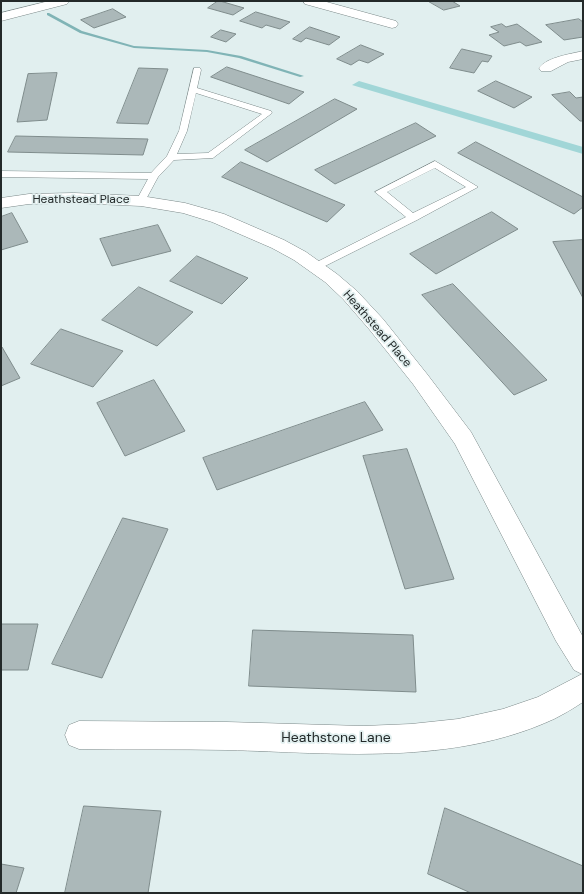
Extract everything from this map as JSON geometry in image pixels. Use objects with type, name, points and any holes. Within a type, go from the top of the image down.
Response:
[{"type":"street","points":[[1,17],[63,1]]},
{"type":"street","points":[[309,1],[392,24]]},
{"type":"street","points":[[546,68],[564,59],[583,56]]},
{"type":"street","name":"Heathstead Place","points":[[1,203],[74,198],[141,201],[185,208],[218,218],[278,244],[331,278],[350,295],[376,324],[420,379],[463,438],[565,632],[583,661]]},
{"type":"street","name":"Heathstone Lane","points":[[79,736],[223,736],[366,740],[453,734],[512,722],[548,708],[583,687]]},
{"type":"lane","points":[[141,201],[154,176],[171,157],[183,131],[197,70]]},
{"type":"lane","points":[[171,157],[210,156],[268,113],[193,89]]},
{"type":"lane","points":[[315,267],[413,218],[473,187],[435,164],[380,192],[413,218]]},
{"type":"lane","points":[[1,174],[154,176]]},
{"type":"shaded area","points":[[359,81],[583,147],[583,154],[352,85]]},
{"type":"building","points":[[218,1],[244,8],[233,15],[208,8]]},
{"type":"building","points":[[428,1],[452,1],[460,6],[444,10]]},
{"type":"building","points":[[113,9],[126,17],[94,28],[81,20]]},
{"type":"building","points":[[256,12],[290,22],[280,29],[266,25],[262,28],[240,21]]},
{"type":"building","points":[[579,19],[583,22],[583,37],[564,40],[546,25]]},
{"type":"building","points":[[502,24],[506,27],[517,24],[542,42],[526,46],[520,42],[504,46],[489,35],[499,32],[491,27]]},
{"type":"building","points":[[310,27],[340,37],[329,45],[306,38],[301,42],[293,39]]},
{"type":"building","points":[[221,30],[236,34],[226,42],[211,37]]},
{"type":"building","points":[[361,45],[384,54],[368,63],[359,60],[351,65],[337,59]]},
{"type":"building","points":[[462,49],[492,56],[488,62],[482,61],[474,73],[450,68]]},
{"type":"building","points":[[227,67],[304,92],[289,104],[211,77]]},
{"type":"building","points":[[139,68],[168,69],[148,124],[117,123]]},
{"type":"building","points":[[57,73],[47,120],[17,122],[28,74]]},
{"type":"building","points":[[496,81],[532,97],[514,108],[478,91]]},
{"type":"building","points":[[570,92],[576,98],[583,97],[583,121],[580,121],[552,95]]},
{"type":"building","points":[[335,99],[357,109],[267,162],[245,150]]},
{"type":"building","points":[[416,123],[436,136],[335,184],[315,170]]},
{"type":"building","points":[[16,136],[148,139],[143,155],[8,152]]},
{"type":"building","points":[[476,142],[583,197],[583,207],[574,214],[458,153]]},
{"type":"building","points":[[241,162],[345,205],[327,222],[222,177]]},
{"type":"building","points":[[492,212],[518,229],[436,274],[410,254]]},
{"type":"building","points":[[12,213],[28,242],[1,250],[1,217]]},
{"type":"building","points":[[158,225],[171,251],[112,266],[100,239]]},
{"type":"building","points":[[583,240],[583,298],[553,242]]},
{"type":"building","points":[[197,256],[248,278],[222,304],[170,281]]},
{"type":"building","points":[[453,284],[547,380],[514,395],[422,295]]},
{"type":"building","points":[[139,287],[193,312],[157,346],[102,320]]},
{"type":"building","points":[[61,329],[123,351],[93,387],[31,364]]},
{"type":"building","points":[[1,347],[20,378],[1,386]]},
{"type":"building","points":[[154,380],[185,431],[125,456],[97,403]]},
{"type":"building","points":[[365,402],[383,430],[217,490],[203,458]]},
{"type":"building","points":[[407,449],[454,579],[405,589],[363,456]]},
{"type":"building","points":[[123,518],[168,529],[102,678],[52,664]]},
{"type":"building","points":[[1,624],[38,624],[28,670],[1,670]]},
{"type":"building","points":[[253,630],[413,635],[416,692],[249,686]]},
{"type":"building","points":[[84,806],[161,811],[148,893],[65,893]]},
{"type":"building","points":[[445,808],[583,866],[583,893],[471,893],[428,874]]},
{"type":"building","points":[[1,864],[24,868],[16,893],[1,893]]},
{"type":"waterway","points":[[48,14],[81,32],[134,47],[207,51],[240,57],[302,76]]}]
